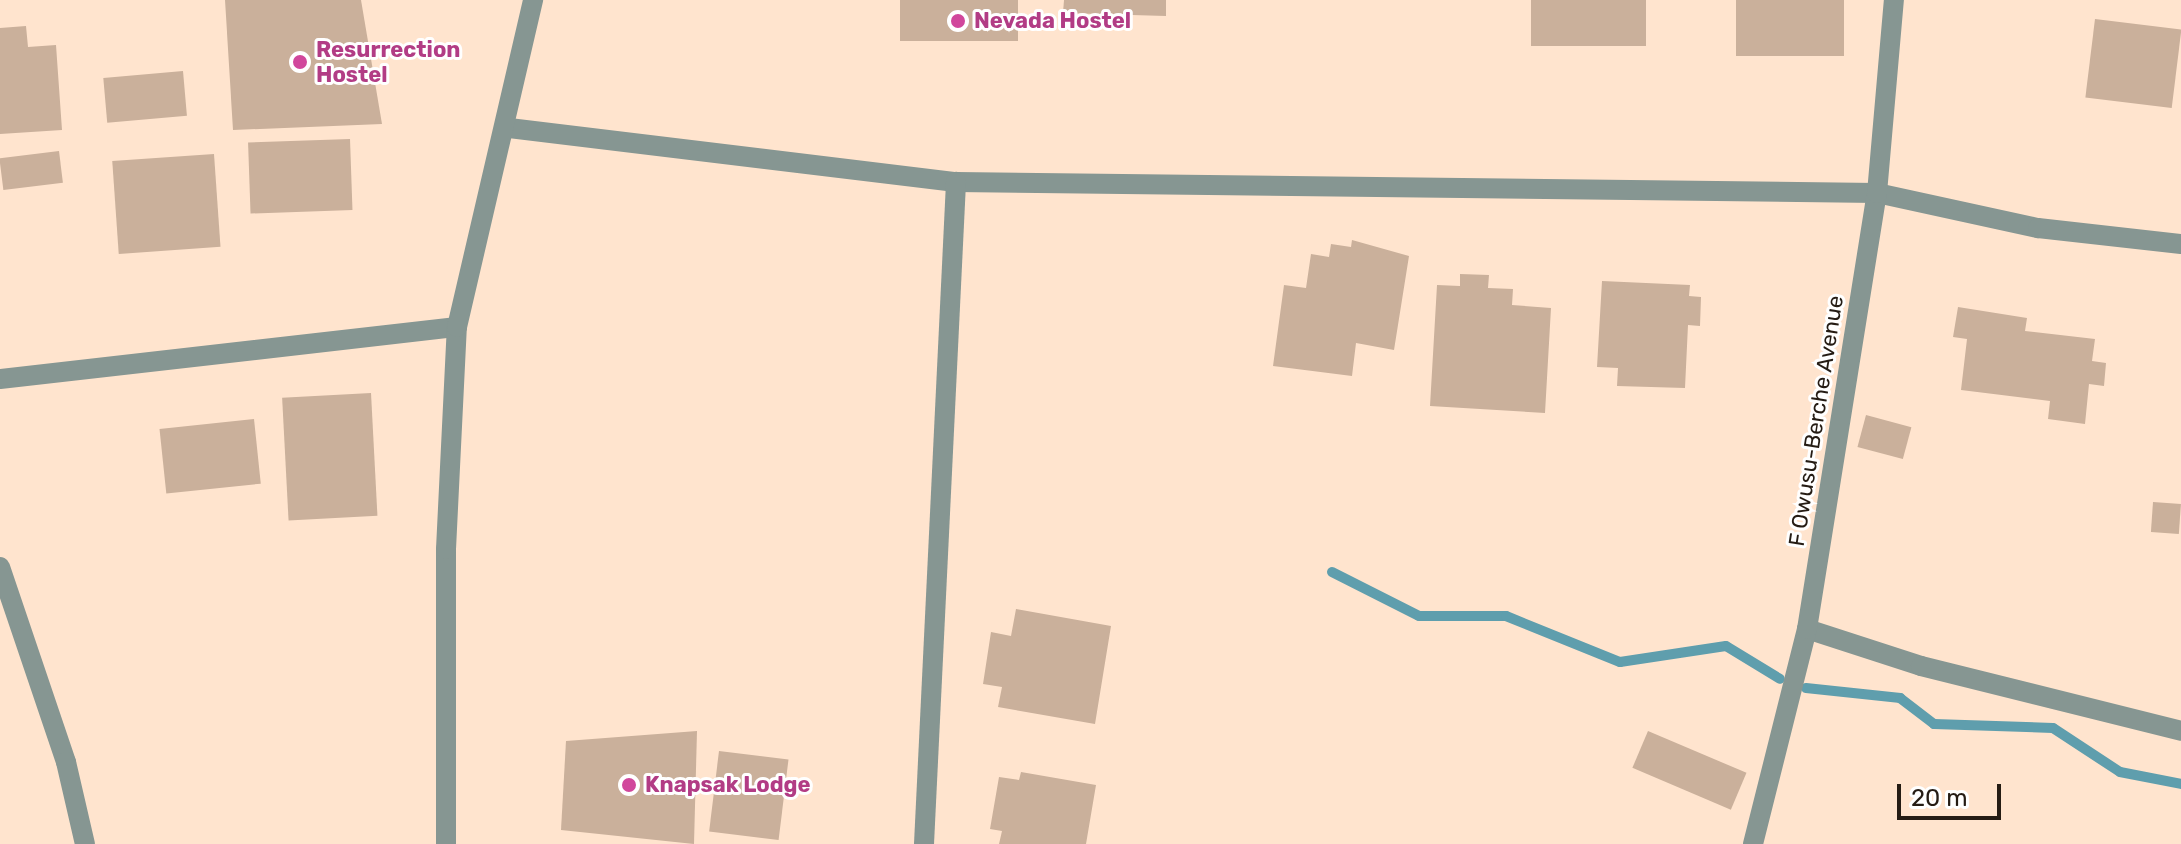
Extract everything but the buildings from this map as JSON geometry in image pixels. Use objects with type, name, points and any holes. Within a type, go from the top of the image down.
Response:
[{"type":"street","points":[[446,844],[446,549],[457,327],[480,216],[509,128],[533,0]]},
{"type":"street","name":"F Owusu-Berche Avenue","points":[[1753,844],[1807,629],[1877,193],[1894,0]]},
{"type":"street","points":[[509,128],[956,182],[1877,193],[2038,228],[2181,244]]},
{"type":"street","points":[[924,844],[956,182]]},
{"type":"street","points":[[0,379],[457,327]]},
{"type":"street","points":[[0,567],[66,762],[85,844]]},
{"type":"street","points":[[1807,629],[1921,666],[2181,731]]},
{"type":"waterway","points":[[1332,572],[1419,616],[1506,616],[1620,662],[1726,646],[1780,679]]},
{"type":"waterway","points":[[1806,688],[1900,698],[1934,724],[2053,728],[2120,772],[2181,784]]},
{"type":"place","name":"Nevada Hostel","points":[[958,21]]},
{"type":"place","name":"Resurrection Hostel","points":[[300,62]]},
{"type":"place","name":"Knapsak Lodge","points":[[629,785]]}]
